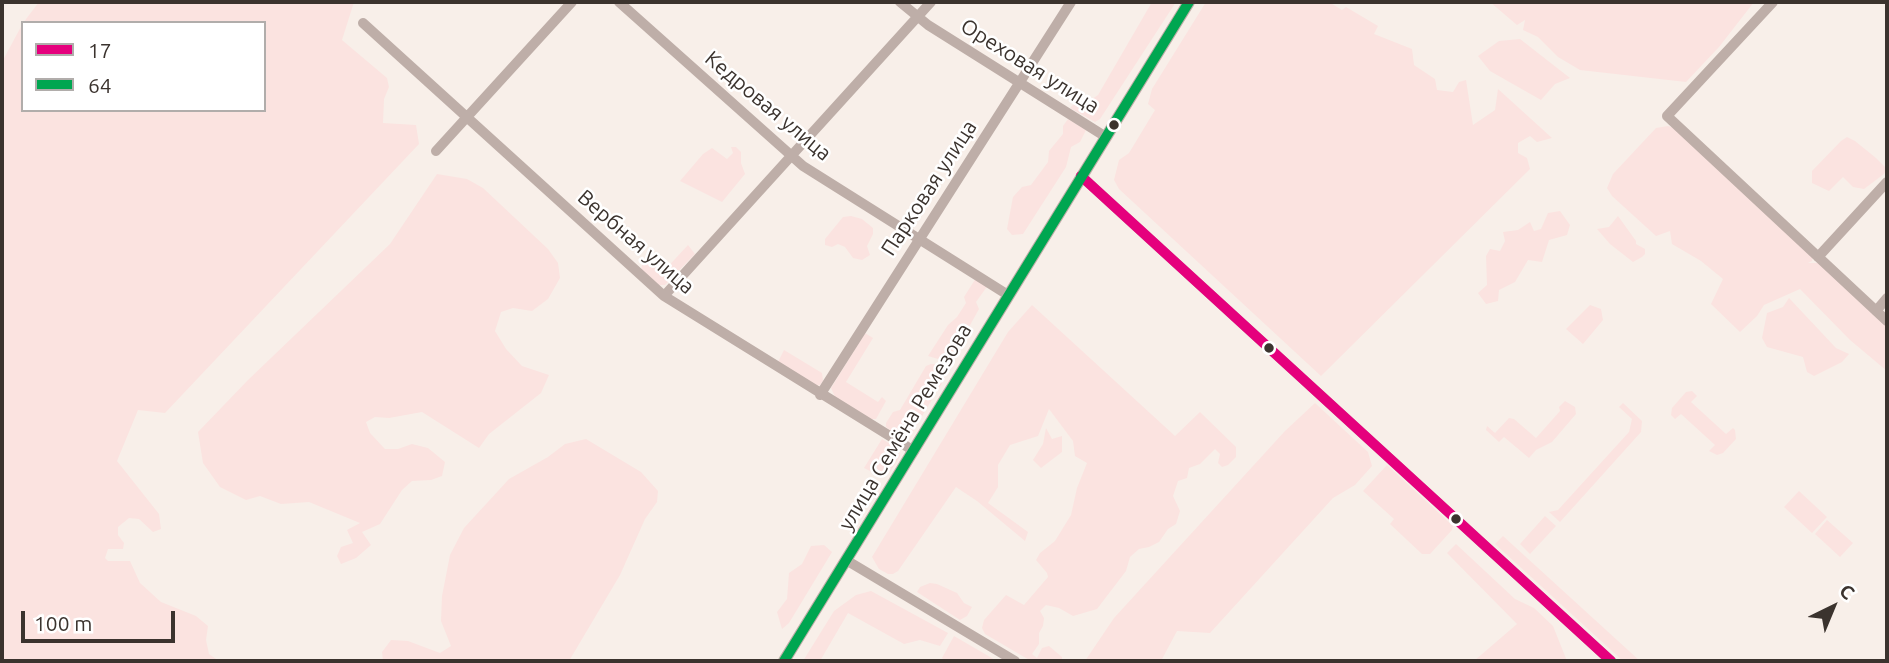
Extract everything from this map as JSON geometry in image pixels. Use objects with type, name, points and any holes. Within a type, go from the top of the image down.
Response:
[{"type":"main road","name":"улица Семёна Ремезова","points":[[784,661],[1189,2]]},
{"type":"street","points":[[436,151],[572,2]]},
{"type":"street","name":"Кедровая улица","points":[[619,2],[791,156],[1008,295]]},
{"type":"street","name":"Ореховая улица","points":[[900,2],[917,17],[1106,137]]},
{"type":"street","points":[[664,296],[931,2]]},
{"type":"street","name":"Парковая улица","points":[[820,395],[1071,2]]},
{"type":"street","points":[[1773,2],[1667,116],[1887,321]]},
{"type":"street","name":"Вербная улица","points":[[363,23],[664,296],[914,451]]},
{"type":"street","points":[[1081,176],[1611,661]]},
{"type":"street","points":[[1818,257],[1887,182]]},
{"type":"street","points":[[1876,311],[1887,299]]},
{"type":"street","points":[[846,560],[1015,661]]},
{"type":"shaded area","points":[[39,2],[354,2],[342,40],[387,78],[389,87],[384,99],[383,123],[416,125],[419,144],[165,413],[138,410],[117,461],[159,514],[161,529],[153,532],[139,519],[129,518],[118,527],[118,535],[124,543],[123,549],[108,549],[105,558],[108,561],[130,561],[140,583],[161,602],[196,616],[208,626],[206,640],[209,654],[219,661],[2,661],[2,62],[21,27],[21,112],[266,112],[266,21],[25,21]]},
{"type":"shaded area","points":[[1152,2],[1176,2],[1100,119],[1095,122],[1070,108],[1098,95]]},
{"type":"shaded area","points":[[1206,2],[1329,2],[1342,10],[1346,7],[1378,26],[1374,34],[1412,49],[1414,65],[1435,79],[1437,90],[1453,92],[1459,82],[1466,80],[1473,125],[1495,110],[1498,89],[1552,138],[1537,142],[1530,136],[1518,143],[1518,153],[1527,158],[1530,169],[1321,376],[1119,189],[1114,180],[1119,160],[1129,153],[1155,110],[1148,104],[1152,89]]},
{"type":"shaded area","points":[[1490,2],[1754,2],[1719,47],[1686,82],[1580,70],[1558,57],[1538,37],[1523,30],[1525,20],[1517,25]]},
{"type":"shaded area","points":[[1520,39],[1570,78],[1555,84],[1541,100],[1490,71],[1478,56],[1499,41]]},
{"type":"shaded area","points":[[1068,119],[1086,130],[1080,142],[1071,147],[1066,167],[1023,234],[1012,235],[1007,229],[1013,197],[1022,187],[1031,185],[1048,162],[1049,151],[1063,134],[1063,126]]},
{"type":"shaded area","points":[[1668,126],[1677,129],[1815,249],[1812,261],[1808,263],[1819,263],[1887,326],[1887,371],[1850,340],[1800,289],[1764,305],[1740,332],[1711,304],[1723,279],[1701,261],[1672,244],[1670,231],[1656,236],[1612,196],[1607,188],[1613,174],[1656,128]]},
{"type":"shaded area","points":[[1847,137],[1887,169],[1884,174],[1864,189],[1853,187],[1843,177],[1829,191],[1812,183],[1812,171]]},
{"type":"shaded area","points":[[731,147],[736,147],[741,152],[745,174],[722,202],[680,181],[703,154],[712,148],[727,159],[733,153]]},
{"type":"shaded area","points":[[437,174],[467,179],[483,188],[548,249],[558,263],[560,278],[548,299],[532,311],[513,308],[501,312],[495,331],[506,349],[522,366],[549,375],[541,393],[489,434],[479,448],[422,412],[389,418],[375,417],[366,422],[370,433],[385,449],[398,449],[412,444],[428,448],[445,462],[442,476],[431,480],[412,481],[402,490],[380,524],[362,532],[371,545],[356,558],[341,564],[337,556],[341,547],[353,543],[347,530],[360,523],[309,502],[281,504],[260,496],[246,500],[220,487],[203,463],[198,432],[248,380],[390,244]]},
{"type":"shaded area","points":[[1560,211],[1570,225],[1567,235],[1549,240],[1542,262],[1528,260],[1515,282],[1499,290],[1498,301],[1486,304],[1478,293],[1487,285],[1486,256],[1490,249],[1500,251],[1505,241],[1503,232],[1518,230],[1530,222],[1534,231],[1541,229],[1548,213]]},
{"type":"shaded area","points":[[1618,216],[1636,244],[1645,249],[1645,254],[1633,262],[1610,244],[1597,229],[1609,227]]},
{"type":"shaded area","points":[[843,217],[862,219],[873,228],[867,246],[870,255],[862,260],[853,258],[845,247],[838,244],[832,247],[825,245],[825,239]]},
{"type":"shaded area","points":[[688,245],[695,254],[665,285],[658,285],[641,270],[647,259],[662,273]]},
{"type":"shaded area","points":[[976,278],[992,287],[986,288],[976,302],[979,309],[969,327],[952,352],[938,359],[928,356],[966,303],[964,297]]},
{"type":"shaded area","points":[[1789,298],[1836,348],[1849,354],[1842,362],[1814,376],[1807,372],[1803,357],[1767,347],[1762,338],[1767,313],[1783,307]]},
{"type":"shaded area","points":[[1032,305],[1175,436],[1200,412],[1236,447],[1236,457],[1228,465],[1222,467],[1218,463],[1220,454],[1215,449],[1200,464],[1189,468],[1187,478],[1178,481],[1173,496],[1180,511],[1176,524],[1168,529],[1159,542],[1139,549],[1130,557],[1126,571],[1097,609],[1073,616],[1059,608],[1046,605],[1040,611],[1044,618],[1043,626],[1039,633],[1039,644],[1032,654],[1037,658],[1042,648],[1049,646],[1062,657],[1062,661],[1031,661],[985,634],[982,628],[984,620],[1006,595],[1024,605],[1048,577],[1036,560],[1040,553],[1055,541],[1071,515],[1077,488],[1087,463],[1075,456],[1073,441],[1049,409],[1038,436],[1010,445],[998,465],[998,487],[988,503],[1028,532],[1025,541],[956,487],[898,571],[888,574],[879,569],[872,557],[1008,332]]},
{"type":"shaded area","points":[[1590,305],[1601,309],[1603,320],[1583,344],[1566,329]]},
{"type":"shaded area","points":[[865,333],[873,338],[846,382],[878,402],[882,397],[886,401],[876,419],[871,419],[835,397],[831,388]]},
{"type":"shaded area","points":[[784,350],[822,373],[823,381],[820,385],[817,386],[778,362]]},
{"type":"shaded area","points":[[935,364],[938,370],[942,371],[945,378],[912,433],[903,439],[886,427],[886,423],[893,412],[900,410],[926,366]]},
{"type":"shaded area","points":[[1692,391],[1697,396],[1691,402],[1726,434],[1733,428],[1735,430],[1736,439],[1723,453],[1717,455],[1709,451],[1715,445],[1681,414],[1675,419],[1671,415],[1672,408],[1686,392]]},
{"type":"shaded area","points":[[1565,401],[1575,407],[1576,414],[1552,442],[1536,450],[1529,458],[1504,437],[1499,442],[1486,430],[1487,426],[1495,433],[1509,418],[1514,419],[1536,438],[1560,411],[1559,407]]},
{"type":"shaded area","points":[[1315,403],[1368,452],[1372,466],[1355,485],[1333,498],[1210,633],[1177,631],[1161,661],[1085,661],[1114,618],[1285,431]]},
{"type":"shaded area","points":[[1623,403],[1642,421],[1641,432],[1560,522],[1549,512],[1558,510],[1629,432],[1632,419],[1619,407]]},
{"type":"shaded area","points":[[1046,428],[1052,439],[1062,436],[1062,452],[1041,468],[1033,460],[1043,444]]},
{"type":"shaded area","points":[[586,439],[641,472],[658,491],[657,502],[645,519],[620,575],[569,661],[383,661],[382,652],[391,640],[408,641],[440,653],[451,646],[441,621],[442,596],[450,555],[464,528],[509,479],[565,444]]},
{"type":"shaded area","points":[[882,439],[897,448],[900,456],[890,472],[880,476],[864,468]]},
{"type":"shaded area","points":[[1387,465],[1453,526],[1430,554],[1422,554],[1390,524],[1394,519],[1363,491]]},
{"type":"shaded area","points":[[1799,491],[1827,517],[1812,533],[1784,507]]},
{"type":"shaded area","points":[[1545,516],[1556,526],[1530,554],[1520,544]]},
{"type":"shaded area","points":[[1827,520],[1853,543],[1840,557],[1815,534]]},
{"type":"shaded area","points":[[1503,536],[1640,661],[1623,661],[1495,544]]},
{"type":"shaded area","points":[[1456,544],[1515,599],[1534,608],[1553,626],[1567,661],[1474,661],[1517,624],[1447,553]]},
{"type":"shaded area","points":[[824,545],[832,552],[789,623],[782,629],[777,612],[787,599],[789,573],[802,564],[811,546]]},
{"type":"shaded area","points":[[930,583],[957,593],[964,603],[972,607],[967,616],[960,620],[917,592],[920,587]]},
{"type":"shaded area","points":[[871,591],[948,633],[940,646],[920,640],[904,644],[848,613],[820,661],[803,661],[834,611],[856,595]]},
{"type":"shaded area","points":[[954,636],[997,661],[945,661],[942,658]]},
{"type":"transit line","name":"64","points":[[784,661],[1189,2]]},
{"type":"transit line","name":"17","points":[[1081,176],[1611,661]]}]
